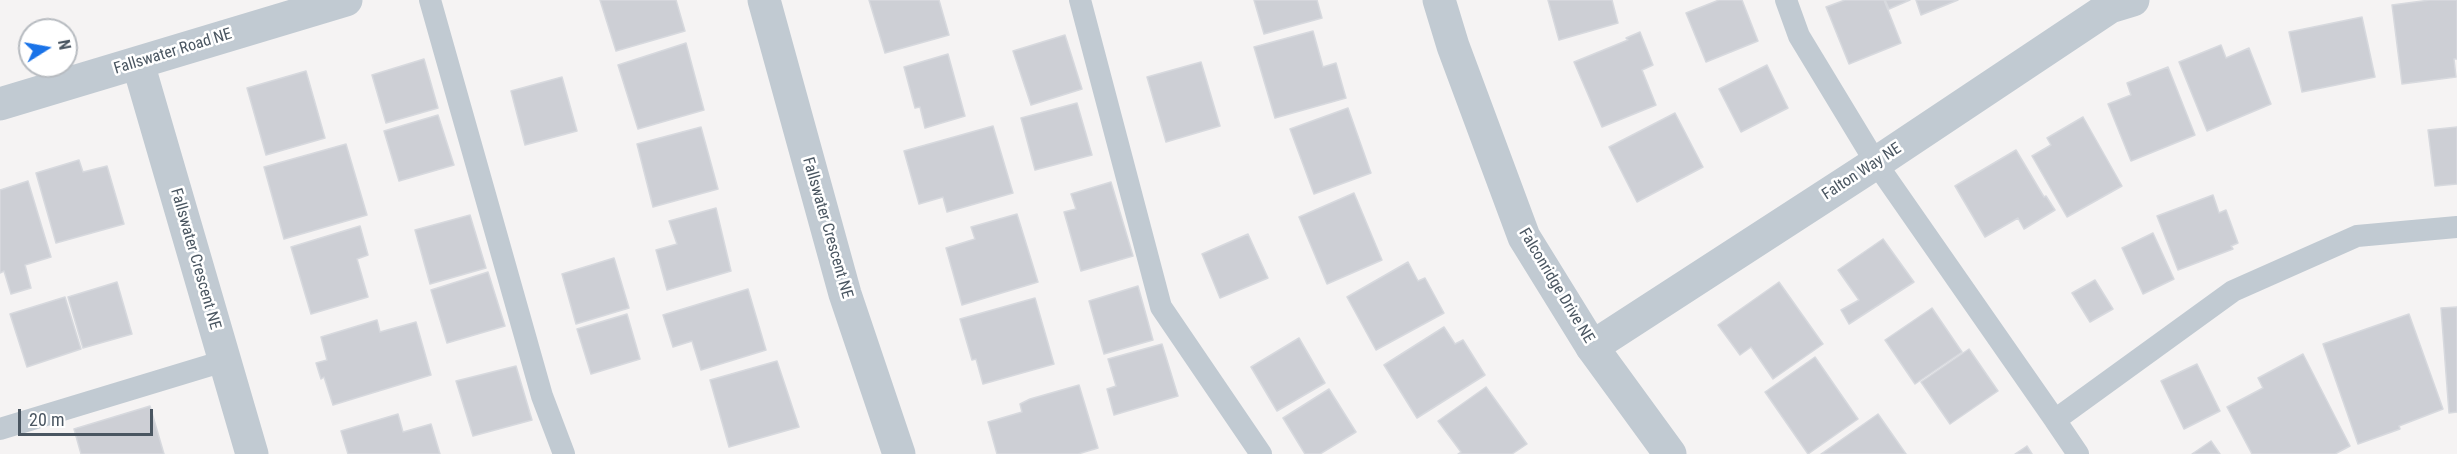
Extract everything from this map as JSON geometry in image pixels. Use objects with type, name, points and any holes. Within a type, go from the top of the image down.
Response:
[{"type":"street","name":"Fallswater Road NE","points":[[0,104],[346,0]]},
{"type":"street","name":"Fallswater Crescent NE","points":[[764,0],[845,294],[899,454]]},
{"type":"street","name":"Falconridge Drive NE","points":[[1439,0],[1453,46],[1524,237],[1592,347],[1670,454]]},
{"type":"street","name":"Falton Way NE","points":[[1592,347],[1876,163],[2117,2]]},
{"type":"street","name":"Fallswater Crescent NE","points":[[138,63],[252,454]]},
{"type":"lane","points":[[430,0],[542,396],[564,454]]},
{"type":"lane","points":[[1080,0],[1161,307],[1261,454]]},
{"type":"lane","points":[[1786,0],[1799,36],[1876,163],[2079,454]]},
{"type":"lane","points":[[2055,420],[2233,291],[2357,236],[2457,227]]},
{"type":"lane","points":[[0,429],[224,361]]},
{"type":"building","points":[[600,0],[676,0],[685,31],[616,51]]},
{"type":"building","points":[[869,0],[939,0],[949,35],[885,53]]},
{"type":"building","points":[[1254,0],[1317,0],[1322,18],[1264,34]]},
{"type":"building","points":[[1548,0],[1612,0],[1618,23],[1559,40]]},
{"type":"building","points":[[1719,0],[1742,0],[1758,41],[1706,62],[1686,13]]},
{"type":"building","points":[[1845,0],[1884,0],[1901,43],[1849,64],[1826,7]]},
{"type":"building","points":[[1885,0],[1910,0],[1889,9]]},
{"type":"building","points":[[1916,0],[1958,0],[1921,15]]},
{"type":"building","points":[[2430,0],[2457,0],[2457,59],[2454,59],[2456,77],[2402,84],[2392,5]]},
{"type":"building","points":[[2362,17],[2375,77],[2302,92],[2289,32]]},
{"type":"building","points":[[1313,31],[1323,67],[1336,63],[1346,98],[1275,118],[1254,47]]},
{"type":"building","points":[[1640,32],[1653,65],[1642,70],[1656,105],[1602,127],[1574,62],[1628,40],[1626,38]]},
{"type":"building","points":[[1065,35],[1082,89],[1031,105],[1013,51]]},
{"type":"building","points":[[686,43],[704,110],[638,129],[618,65]]},
{"type":"building","points":[[2221,45],[2226,58],[2249,48],[2271,104],[2207,131],[2179,62]]},
{"type":"building","points":[[948,54],[965,116],[925,128],[920,107],[915,108],[904,67]]},
{"type":"building","points":[[424,59],[438,108],[386,123],[372,75]]},
{"type":"building","points":[[1201,62],[1220,126],[1166,142],[1147,77]]},
{"type":"building","points":[[1767,65],[1788,108],[1741,132],[1719,89]]},
{"type":"building","points":[[2168,67],[2195,135],[2131,161],[2108,104],[2131,95],[2127,83]]},
{"type":"building","points":[[306,71],[325,138],[266,155],[247,88]]},
{"type":"building","points":[[562,77],[577,131],[525,145],[511,91]]},
{"type":"building","points":[[1077,103],[1092,155],[1035,170],[1021,118]]},
{"type":"building","points":[[1348,108],[1371,173],[1314,194],[1290,129]]},
{"type":"building","points":[[1675,113],[1703,167],[1637,202],[1609,147]]},
{"type":"building","points":[[438,115],[454,165],[399,181],[384,131]]},
{"type":"building","points":[[2083,117],[2122,186],[2067,217],[2032,156],[2051,145],[2047,138]]},
{"type":"building","points":[[993,126],[1013,193],[947,212],[943,197],[919,204],[904,151]]},
{"type":"building","points":[[701,127],[718,189],[653,207],[637,144]]},
{"type":"building","points":[[2457,127],[2457,184],[2435,186],[2428,130]]},
{"type":"building","points":[[346,144],[367,215],[284,239],[264,167]]},
{"type":"building","points":[[2016,150],[2044,197],[2046,196],[2055,210],[2024,229],[2018,218],[1985,237],[1955,186]]},
{"type":"building","points":[[79,160],[83,172],[107,166],[124,224],[56,243],[36,173]]},
{"type":"building","points":[[28,181],[51,257],[25,265],[31,288],[11,294],[4,271],[0,273],[0,190]]},
{"type":"building","points":[[1111,182],[1133,256],[1081,271],[1064,212],[1076,209],[1071,194]]},
{"type":"building","points":[[1354,193],[1382,260],[1327,284],[1299,217]]},
{"type":"building","points":[[2213,195],[2219,213],[2226,210],[2238,243],[2231,246],[2233,249],[2178,270],[2157,216]]},
{"type":"building","points":[[716,208],[731,271],[667,290],[656,250],[677,244],[669,221]]},
{"type":"building","points":[[1017,214],[1038,282],[962,305],[946,248],[975,239],[971,227]]},
{"type":"building","points":[[470,215],[486,268],[430,284],[415,230]]},
{"type":"building","points":[[360,226],[368,255],[357,259],[368,297],[311,314],[291,247]]},
{"type":"building","points":[[2153,233],[2174,279],[2143,294],[2122,248]]},
{"type":"building","points":[[1248,234],[1268,278],[1220,298],[1202,254]]},
{"type":"building","points":[[1883,239],[1914,282],[1849,324],[1841,310],[1859,300],[1838,270]]},
{"type":"building","points":[[614,258],[629,308],[576,324],[562,274]]},
{"type":"building","points":[[1408,262],[1418,281],[1425,278],[1444,313],[1376,350],[1347,297]]},
{"type":"building","points":[[488,272],[505,326],[447,343],[431,290]]},
{"type":"building","points":[[2095,280],[2113,309],[2090,322],[2072,293]]},
{"type":"building","points":[[117,282],[132,334],[83,348],[68,297]]},
{"type":"building","points":[[1779,282],[1823,344],[1773,379],[1751,347],[1740,355],[1718,325]]},
{"type":"building","points":[[1138,286],[1153,340],[1104,354],[1089,301]]},
{"type":"building","points":[[748,289],[766,350],[701,370],[692,341],[673,347],[663,315]]},
{"type":"building","points":[[65,297],[81,349],[27,367],[10,314]]},
{"type":"building","points":[[1035,298],[1054,364],[983,384],[976,359],[972,360],[960,319]]},
{"type":"building","points":[[2457,307],[2457,412],[2449,413],[2441,308]]},
{"type":"building","points":[[1932,308],[1962,352],[1915,384],[1885,340]]},
{"type":"building","points":[[627,314],[640,359],[591,374],[577,329]]},
{"type":"building","points":[[2409,314],[2443,409],[2399,426],[2400,429],[2358,444],[2323,344]]},
{"type":"building","points":[[377,320],[380,332],[416,322],[431,375],[333,405],[324,377],[321,379],[316,363],[327,360],[321,337]]},
{"type":"building","points":[[1444,327],[1455,344],[1463,340],[1485,375],[1417,418],[1384,365]]},
{"type":"building","points":[[1299,338],[1325,383],[1277,411],[1251,367]]},
{"type":"building","points":[[1162,344],[1178,396],[1114,415],[1107,389],[1116,386],[1108,359]]},
{"type":"building","points":[[1969,349],[1998,391],[1950,424],[1921,382]]},
{"type":"building","points":[[2303,354],[2350,446],[2335,454],[2252,454],[2227,407],[2263,388],[2258,378]]},
{"type":"building","points":[[1815,357],[1858,419],[1808,454],[1765,392]]},
{"type":"building","points":[[777,361],[799,427],[729,447],[710,380]]},
{"type":"building","points":[[2197,364],[2220,411],[2184,429],[2161,381]]},
{"type":"building","points":[[516,366],[532,420],[473,436],[456,381]]},
{"type":"building","points":[[1079,385],[1098,448],[1078,454],[997,454],[988,422],[1022,412],[1020,404],[1030,399]]},
{"type":"building","points":[[1486,387],[1527,444],[1512,454],[1458,454],[1461,452],[1438,421]]},
{"type":"building","points":[[1329,389],[1356,432],[1320,454],[1305,454],[1283,418]]},
{"type":"building","points":[[150,406],[164,454],[81,454],[74,429]]},
{"type":"building","points":[[398,414],[403,432],[431,424],[440,454],[348,454],[341,431]]},
{"type":"building","points":[[1878,414],[1906,454],[1821,454]]},
{"type":"building","points":[[2211,441],[2220,454],[2192,454]]},
{"type":"building","points":[[2027,446],[2032,454],[2015,454]]}]
